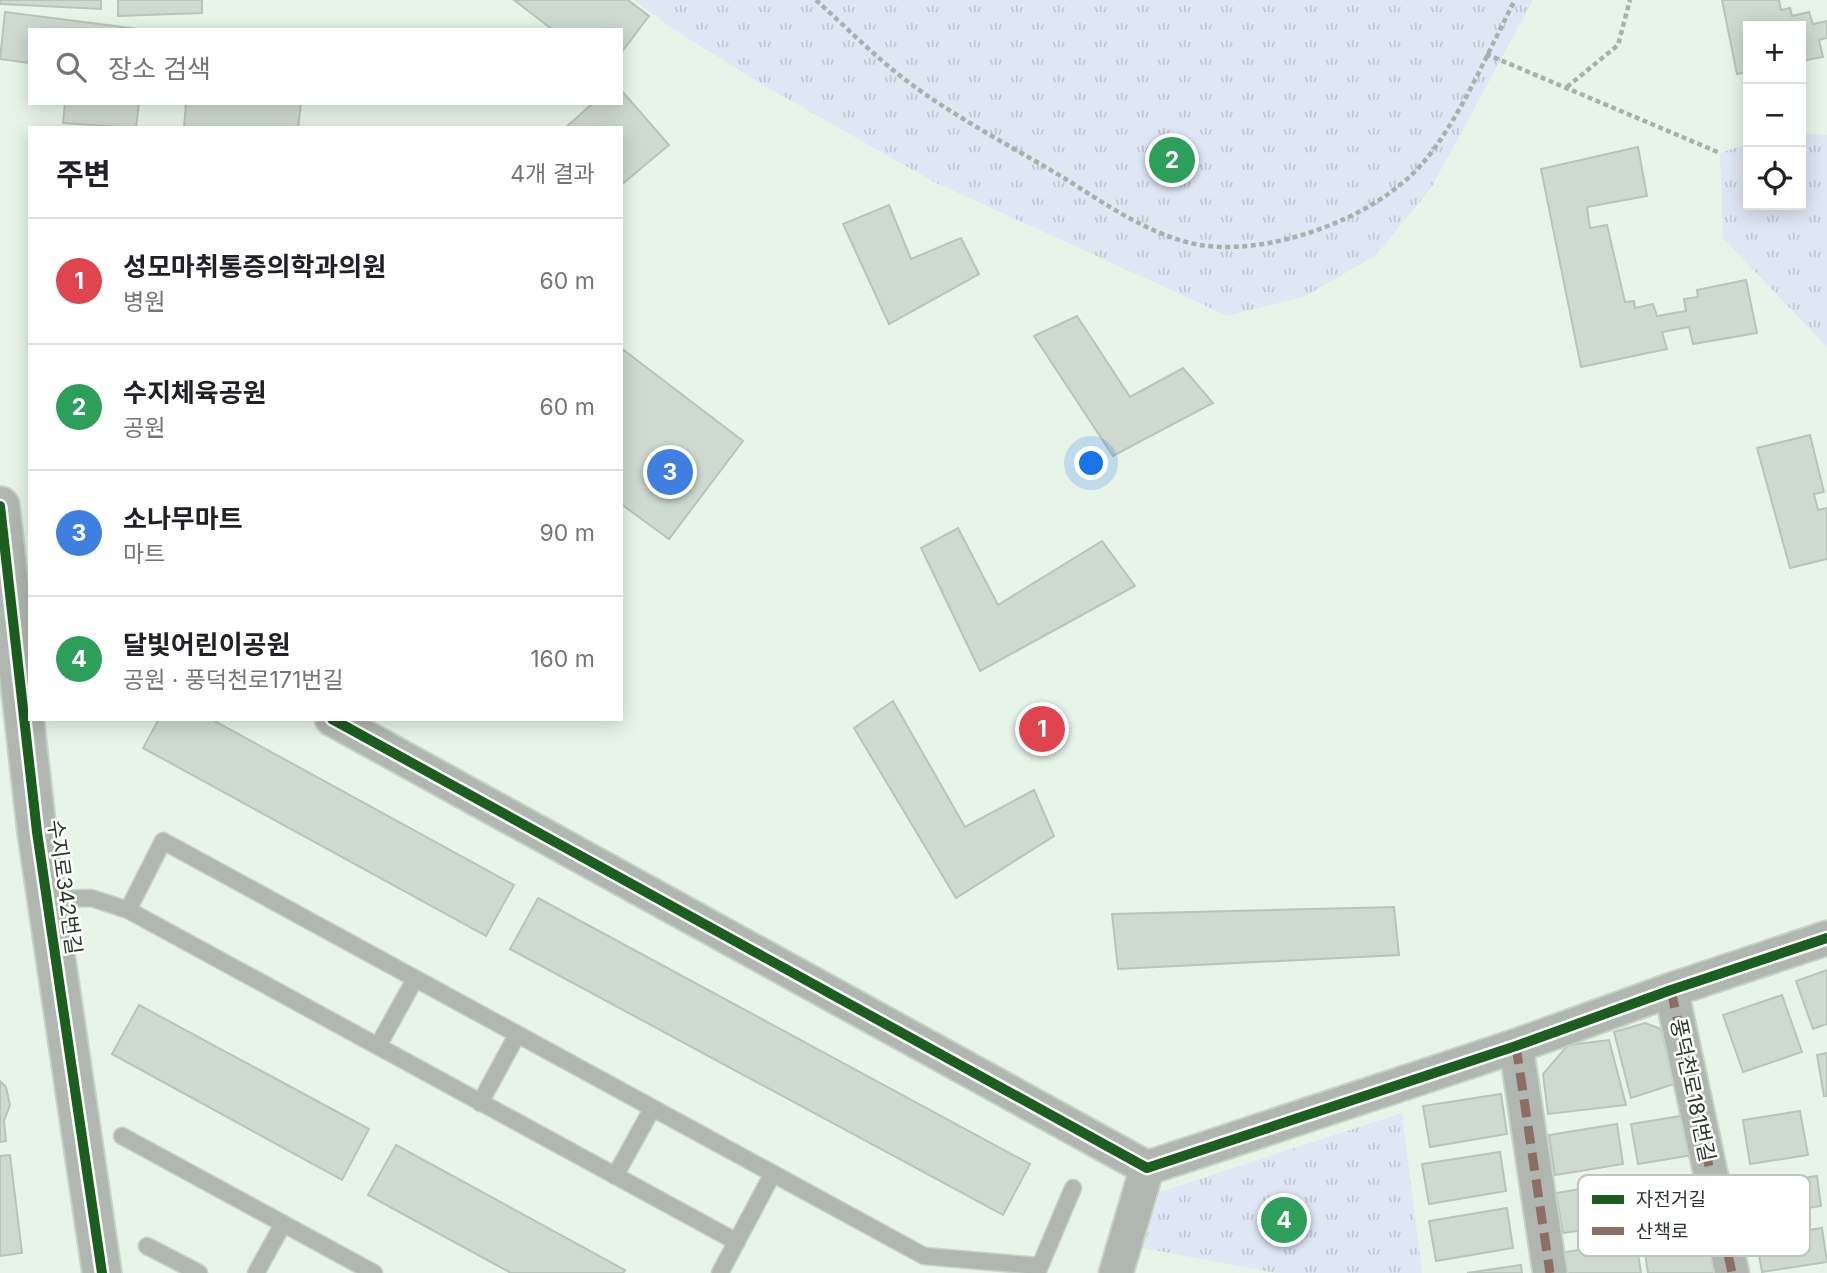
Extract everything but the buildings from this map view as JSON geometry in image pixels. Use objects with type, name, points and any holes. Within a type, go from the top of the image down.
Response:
[{"type":"street","name":"수지로342번길","points":[[0,506],[24,663],[15,775],[47,899],[102,1273]]},
{"type":"street","points":[[336,721],[1147,1168],[1516,1046],[1827,938]]},
{"type":"street","name":"풍덕천로181번길","points":[[1671,990],[1711,1175]]},
{"type":"street","points":[[1516,1046],[1550,1273]]},
{"type":"street","points":[[1116,1273],[1147,1168]]},
{"type":"lane","points":[[128,910],[163,841],[924,1256],[1037,1269],[1073,1188]]},
{"type":"lane","points":[[47,899],[91,898],[128,910],[737,1242]]},
{"type":"lane","points":[[378,1046],[415,979]]},
{"type":"lane","points":[[481,1103],[517,1035]]},
{"type":"lane","points":[[615,1176],[652,1109]]},
{"type":"lane","points":[[121,1136],[283,1224],[354,1268],[374,1273]]},
{"type":"lane","points":[[720,1273],[772,1175]]},
{"type":"lane","points":[[257,1273],[283,1224]]},
{"type":"lane","points":[[147,1246],[199,1273]]},
{"type":"path","points":[[816,0],[915,87],[1147,229],[1192,243],[1242,245],[1293,238],[1341,223],[1382,198],[1420,167],[1441,139],[1516,0]]},
{"type":"path","points":[[1567,87],[1618,46],[1630,0]]},
{"type":"path","points":[[1486,54],[1720,153]]},
{"type":"green space","points":[[634,0],[1533,0],[1431,188],[1376,255],[1306,296],[1228,316],[934,182],[760,83],[673,29]]},
{"type":"green space","points":[[1806,133],[1827,135],[1827,347],[1723,238],[1720,153],[1743,146],[1743,210],[1806,210]]},
{"type":"green space","points":[[1402,1113],[1422,1273],[1276,1273],[1143,1248],[1160,1192]]},
{"type":"marked path","points":[[1671,990],[1711,1175]]},
{"type":"marked path","points":[[1516,1046],[1550,1273]]},
{"type":"marked path","points":[[1728,1256],[1732,1273]]},
{"type":"cycle path","points":[[0,506],[37,832],[102,1273]]},
{"type":"cycle path","points":[[336,721],[1147,1168],[1516,1046],[1827,938]]},
{"type":"place","name":"수지체육공원","points":[[1172,160]]},
{"type":"place","name":"소나무마트","points":[[670,472]]},
{"type":"place","name":"성모마취통증의학과의원","points":[[1042,729]]},
{"type":"place","name":"달빛어린이공원","points":[[1284,1220]]}]
